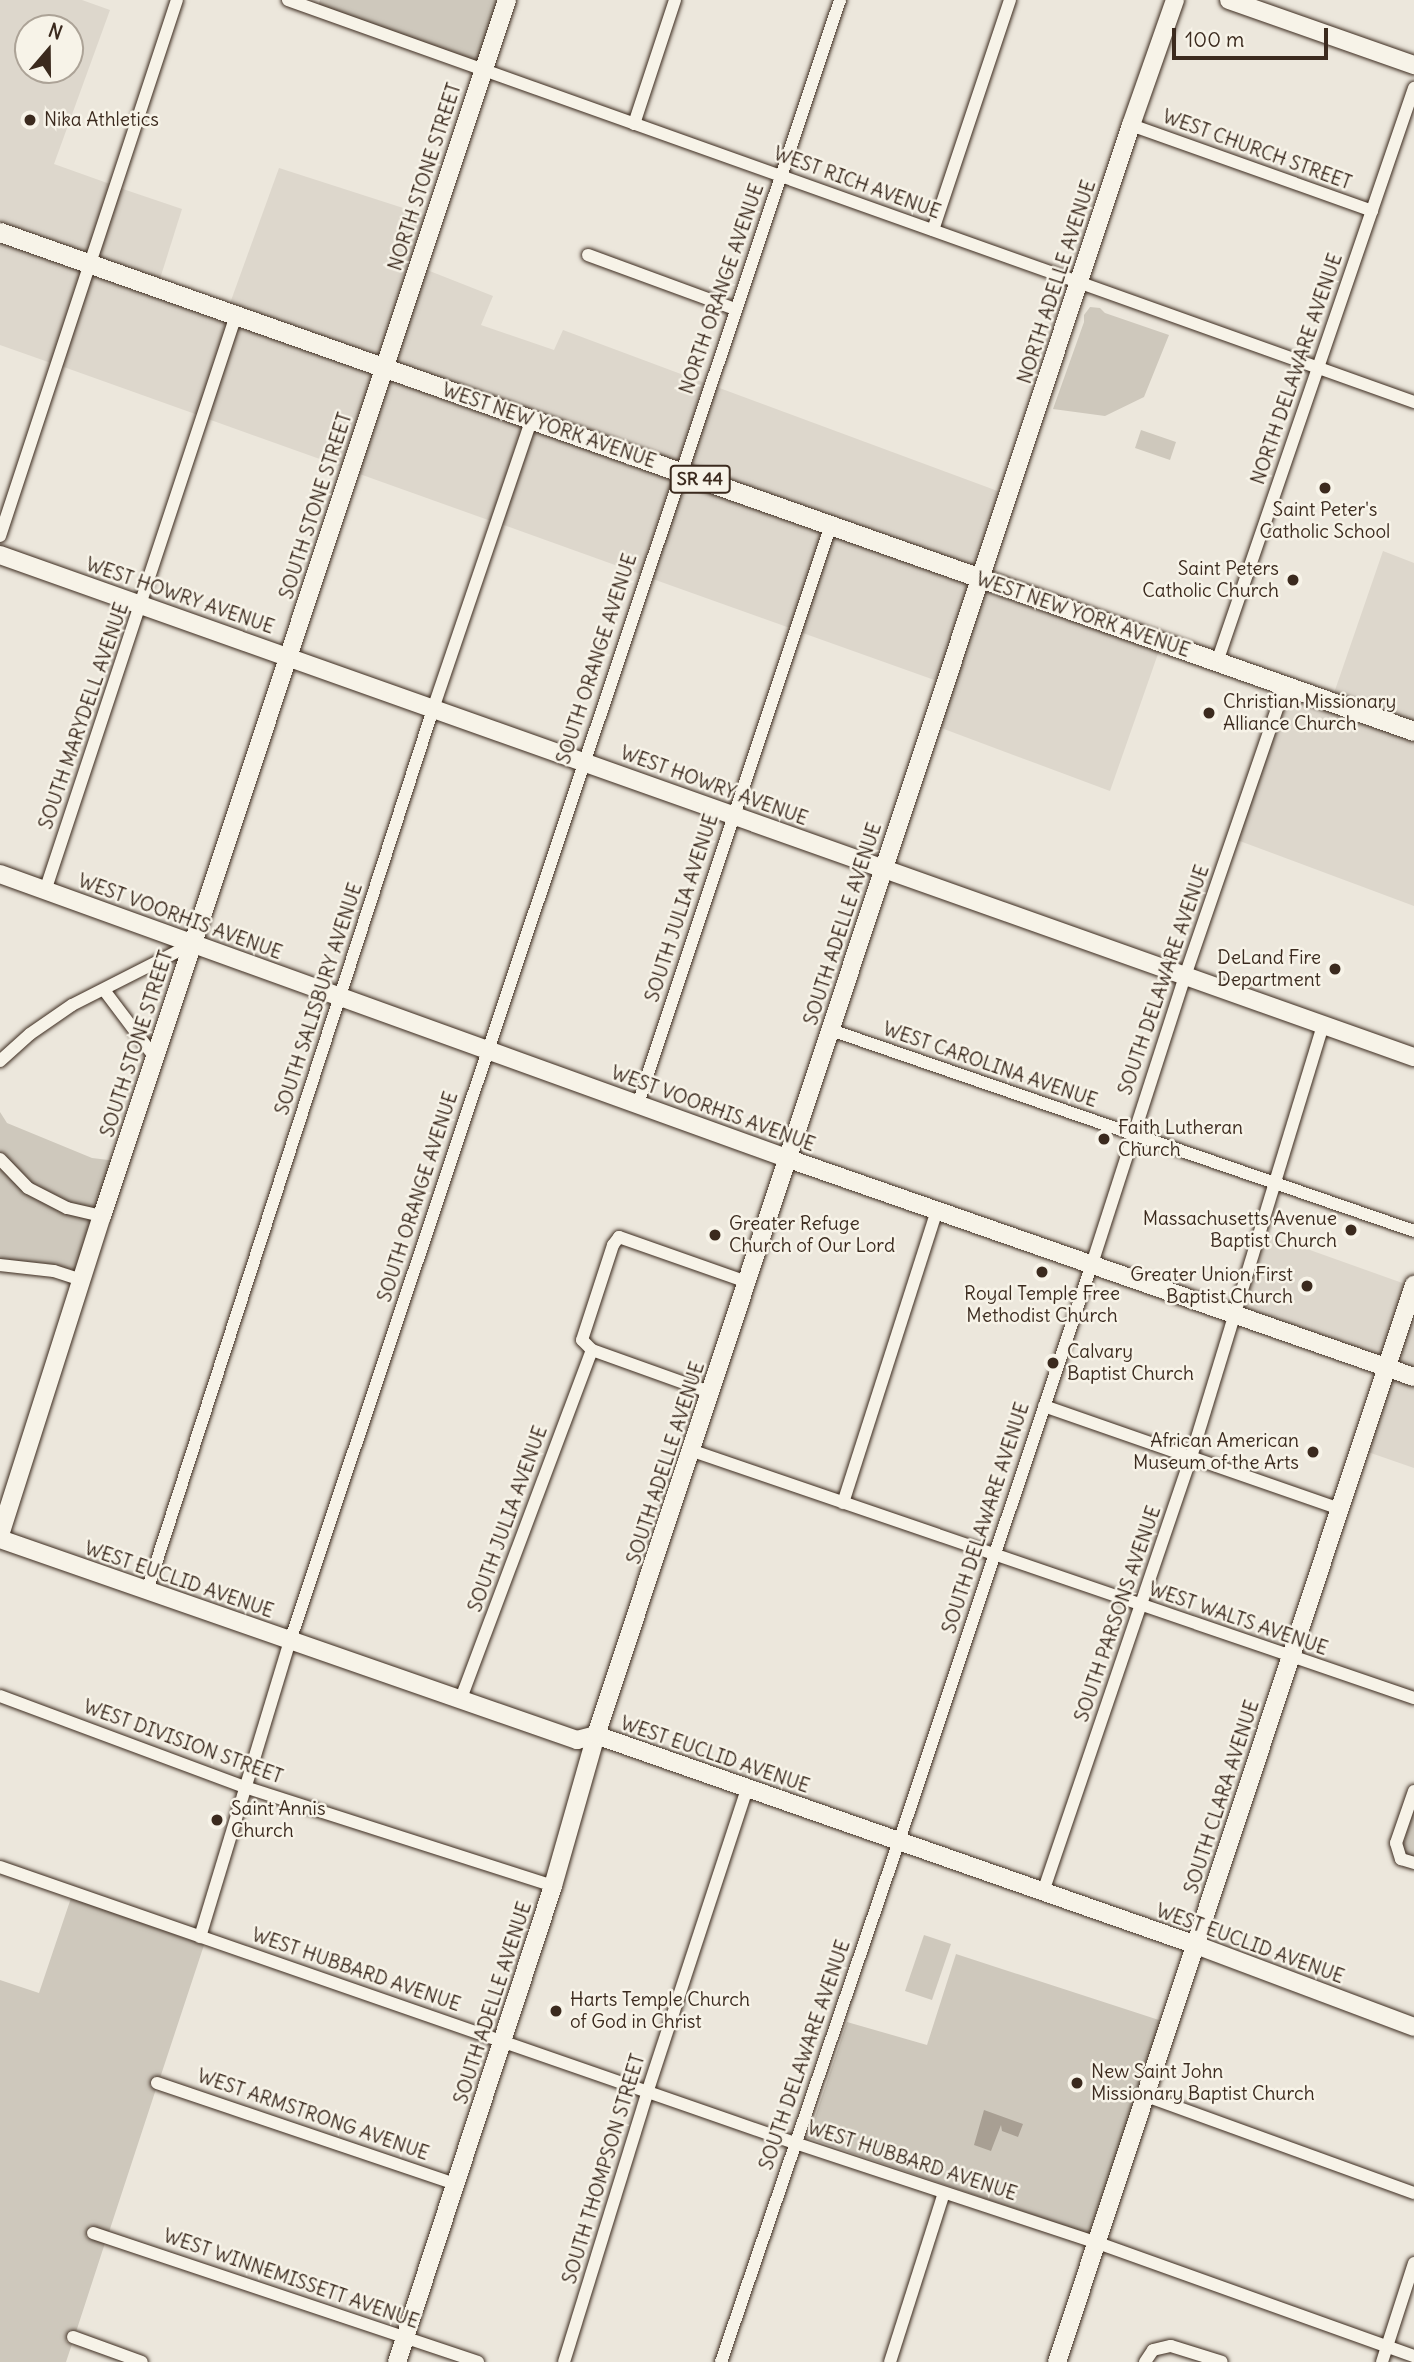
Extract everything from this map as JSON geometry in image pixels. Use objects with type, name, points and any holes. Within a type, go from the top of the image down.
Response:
[{"type":"main road","name":"WEST NEW YORK AVENUE","points":[[0,232],[1414,731]]},
{"type":"street","points":[[0,536],[177,0]]},
{"type":"street","name":"WEST RICH AVENUE","points":[[288,0],[1414,402]]},
{"type":"street","name":"NORTH STONE STREET","points":[[383,367],[507,0]]},
{"type":"street","points":[[634,124],[675,0]]},
{"type":"street","name":"NORTH ORANGE AVENUE","points":[[680,472],[840,0]]},
{"type":"street","points":[[933,230],[1010,0]]},
{"type":"street","name":"NORTH ADELLE AVENUE","points":[[980,578],[1130,125],[1175,0]]},
{"type":"street","points":[[1229,0],[1414,65]]},
{"type":"street","name":"NORTH DELAWARE AVENUE","points":[[1217,662],[1414,88]]},
{"type":"street","name":"WEST CHURCH STREET","points":[[1130,125],[1371,211]]},
{"type":"street","points":[[588,255],[735,309]]},
{"type":"street","name":"SOUTH MARYDELL AVENUE","points":[[45,891],[236,315]]},
{"type":"street","name":"SOUTH STONE STREET","points":[[0,1537],[383,367]]},
{"type":"street","name":"SOUTH SALISBURY AVENUE","points":[[146,1591],[433,709],[531,419]]},
{"type":"street","name":"SOUTH ORANGE AVENUE","points":[[200,1937],[290,1641],[680,472]]},
{"type":"street","name":"SOUTH JULIA AVENUE","points":[[638,1104],[831,525]]},
{"type":"street","name":"WEST HOWRY AVENUE","points":[[0,555],[1414,1057]]},
{"type":"street","name":"SOUTH ADELLE AVENUE","points":[[397,2362],[554,1886],[596,1735],[693,1451],[980,578]]},
{"type":"street","name":"SOUTH DELAWARE AVENUE","points":[[720,2362],[899,1841],[1092,1264],[1185,976],[1285,686]]},
{"type":"street","name":"WEST VOORHIS AVENUE","points":[[0,874],[789,1159],[1414,1377]]},
{"type":"street","points":[[0,1060],[30,1034],[72,1005],[192,944]]},
{"type":"street","points":[[104,989],[156,1059]]},
{"type":"street","name":"SOUTH PARSONS AVENUE","points":[[1043,1892],[1191,1457],[1322,1025]]},
{"type":"street","name":"WEST CAROLINA AVENUE","points":[[831,1030],[1414,1231]]},
{"type":"street","points":[[0,1159],[29,1188],[67,1208],[103,1216]]},
{"type":"street","points":[[843,1503],[937,1210]]},
{"type":"street","points":[[712,1393],[592,1350],[582,1340],[613,1245],[619,1237],[747,1282]]},
{"type":"street","points":[[0,1265],[54,1271],[82,1280]]},
{"type":"street","name":"SOUTH CLARA AVENUE","points":[[1057,2362],[1414,1285]]},
{"type":"street","name":"SOUTH JULIA AVENUE","points":[[460,1701],[592,1350]]},
{"type":"street","points":[[1044,1406],[1340,1509]]},
{"type":"street","name":"WEST WALTS AVENUE","points":[[693,1451],[1414,1699]]},
{"type":"street","name":"WEST EUCLID AVENUE","points":[[0,1537],[146,1591],[577,1740],[596,1735],[1196,1945],[1414,2027]]},
{"type":"street","name":"WEST DIVISION STREET","points":[[0,1696],[246,1787],[554,1886]]},
{"type":"street","name":"SOUTH THOMPSON STREET","points":[[565,2362],[648,2090],[747,1789]]},
{"type":"street","points":[[1414,1791],[1396,1843],[1401,1859],[1414,1863]]},
{"type":"street","name":"WEST HUBBARD AVENUE","points":[[0,1867],[795,2143],[1098,2243],[1414,2356]]},
{"type":"street","name":"WEST ARMSTRONG AVENUE","points":[[157,2083],[456,2184]]},
{"type":"street","points":[[1146,2096],[1414,2193]]},
{"type":"street","points":[[890,2362],[944,2193]]},
{"type":"street","name":"WEST WINNEMISSETT AVENUE","points":[[93,2233],[478,2362]]},
{"type":"street","points":[[1382,2362],[1414,2263]]},
{"type":"street","points":[[73,2337],[142,2362]]},
{"type":"street","points":[[1145,2362],[1153,2350],[1171,2346],[1222,2362]]},
{"type":"shaded area","points":[[0,0],[82,0],[110,10],[84,82],[84,14],[14,14],[14,84],[83,84],[54,164],[110,184],[86,256],[0,226]]},
{"type":"shaded area","points":[[320,0],[507,0],[483,70],[317,10]]},
{"type":"shaded area","points":[[279,168],[428,216],[380,360],[229,306]]},
{"type":"shaded area","points":[[120,188],[182,209],[159,282],[96,260]]},
{"type":"shaded area","points":[[0,239],[82,268],[51,363],[0,345]]},
{"type":"shaded area","points":[[422,268],[493,296],[481,325],[554,350],[563,330],[705,383],[677,464],[390,363]]},
{"type":"shaded area","points":[[92,271],[229,319],[198,415],[61,366]]},
{"type":"shaded area","points":[[1090,307],[1100,308],[1105,313],[1169,335],[1144,397],[1105,416],[1053,409],[1084,322],[1084,315]]},
{"type":"shaded area","points":[[239,322],[376,371],[345,468],[208,419]]},
{"type":"shaded area","points":[[386,375],[525,423],[491,521],[354,472]]},
{"type":"shaded area","points":[[714,386],[1003,493],[977,571],[687,468]]},
{"type":"shaded area","points":[[535,427],[673,476],[640,574],[501,524]]},
{"type":"shaded area","points":[[1141,430],[1176,442],[1170,460],[1135,448]]},
{"type":"shaded area","points":[[683,479],[824,529],[790,628],[650,578]]},
{"type":"shaded area","points":[[834,533],[973,582],[940,682],[800,632]]},
{"type":"shaded area","points":[[1383,551],[1414,563],[1414,725],[1333,696]]},
{"type":"shaded area","points":[[983,586],[1160,648],[1110,791],[936,726]]},
{"type":"shaded area","points":[[1288,693],[1414,738],[1414,906],[1237,840]]},
{"type":"shaded area","points":[[0,1112],[7,1123],[92,1158],[117,1161],[78,1271],[44,1263],[0,1260]]},
{"type":"shaded area","points":[[1265,1234],[1408,1285],[1384,1359],[1242,1310]]},
{"type":"shaded area","points":[[1414,1301],[1414,1370],[1394,1363]]},
{"type":"shaded area","points":[[1390,1374],[1414,1383],[1414,1468],[1365,1451]]},
{"type":"shaded area","points":[[1414,1810],[1414,1857],[1405,1854],[1403,1845]]},
{"type":"shaded area","points":[[71,1898],[204,1945],[160,2078],[154,2076],[150,2086],[156,2089],[109,2232],[90,2226],[86,2237],[105,2243],[76,2332],[70,2330],[66,2341],[72,2344],[66,2362],[0,2362],[0,1980],[39,1993]]},
{"type":"shaded area","points":[[924,1935],[951,1944],[932,2000],[905,1991]]},
{"type":"shaded area","points":[[956,1954],[1162,2021],[1089,2234],[808,2138],[847,2022],[927,2045]]},
{"type":"shaded area","points":[[984,2110],[1023,2124],[1018,2137],[1002,2131],[1001,2125],[991,2151],[974,2145]]},
{"type":"place","name":"Nika Athletics","points":[[30,120]]},
{"type":"place","name":"Saint Peter's Catholic School","points":[[1325,488]]},
{"type":"place","name":"Saint Peters Catholic Church","points":[[1293,580]]},
{"type":"place","name":"Christian Missionary Alliance Church","points":[[1209,713]]},
{"type":"place","name":"DeLand Fire Department","points":[[1335,969]]},
{"type":"place","name":"Faith Lutheran Church","points":[[1104,1139]]},
{"type":"place","name":"Massachusetts Avenue Baptist Church","points":[[1351,1230]]},
{"type":"place","name":"Greater Refuge Church of Our Lord","points":[[715,1235]]},
{"type":"place","name":"Royal Temple Free Methodist Church","points":[[1042,1272]]},
{"type":"place","name":"Greater Union First Baptist Church","points":[[1307,1286]]},
{"type":"place","name":"Calvary Baptist Church","points":[[1053,1363]]},
{"type":"place","name":"African American Museum of the Arts","points":[[1313,1452]]},
{"type":"place","name":"Saint Annis Church","points":[[217,1820]]},
{"type":"place","name":"Harts Temple Church of God in Christ","points":[[556,2011]]},
{"type":"place","name":"New Saint John Missionary Baptist Church","points":[[1077,2083]]}]
